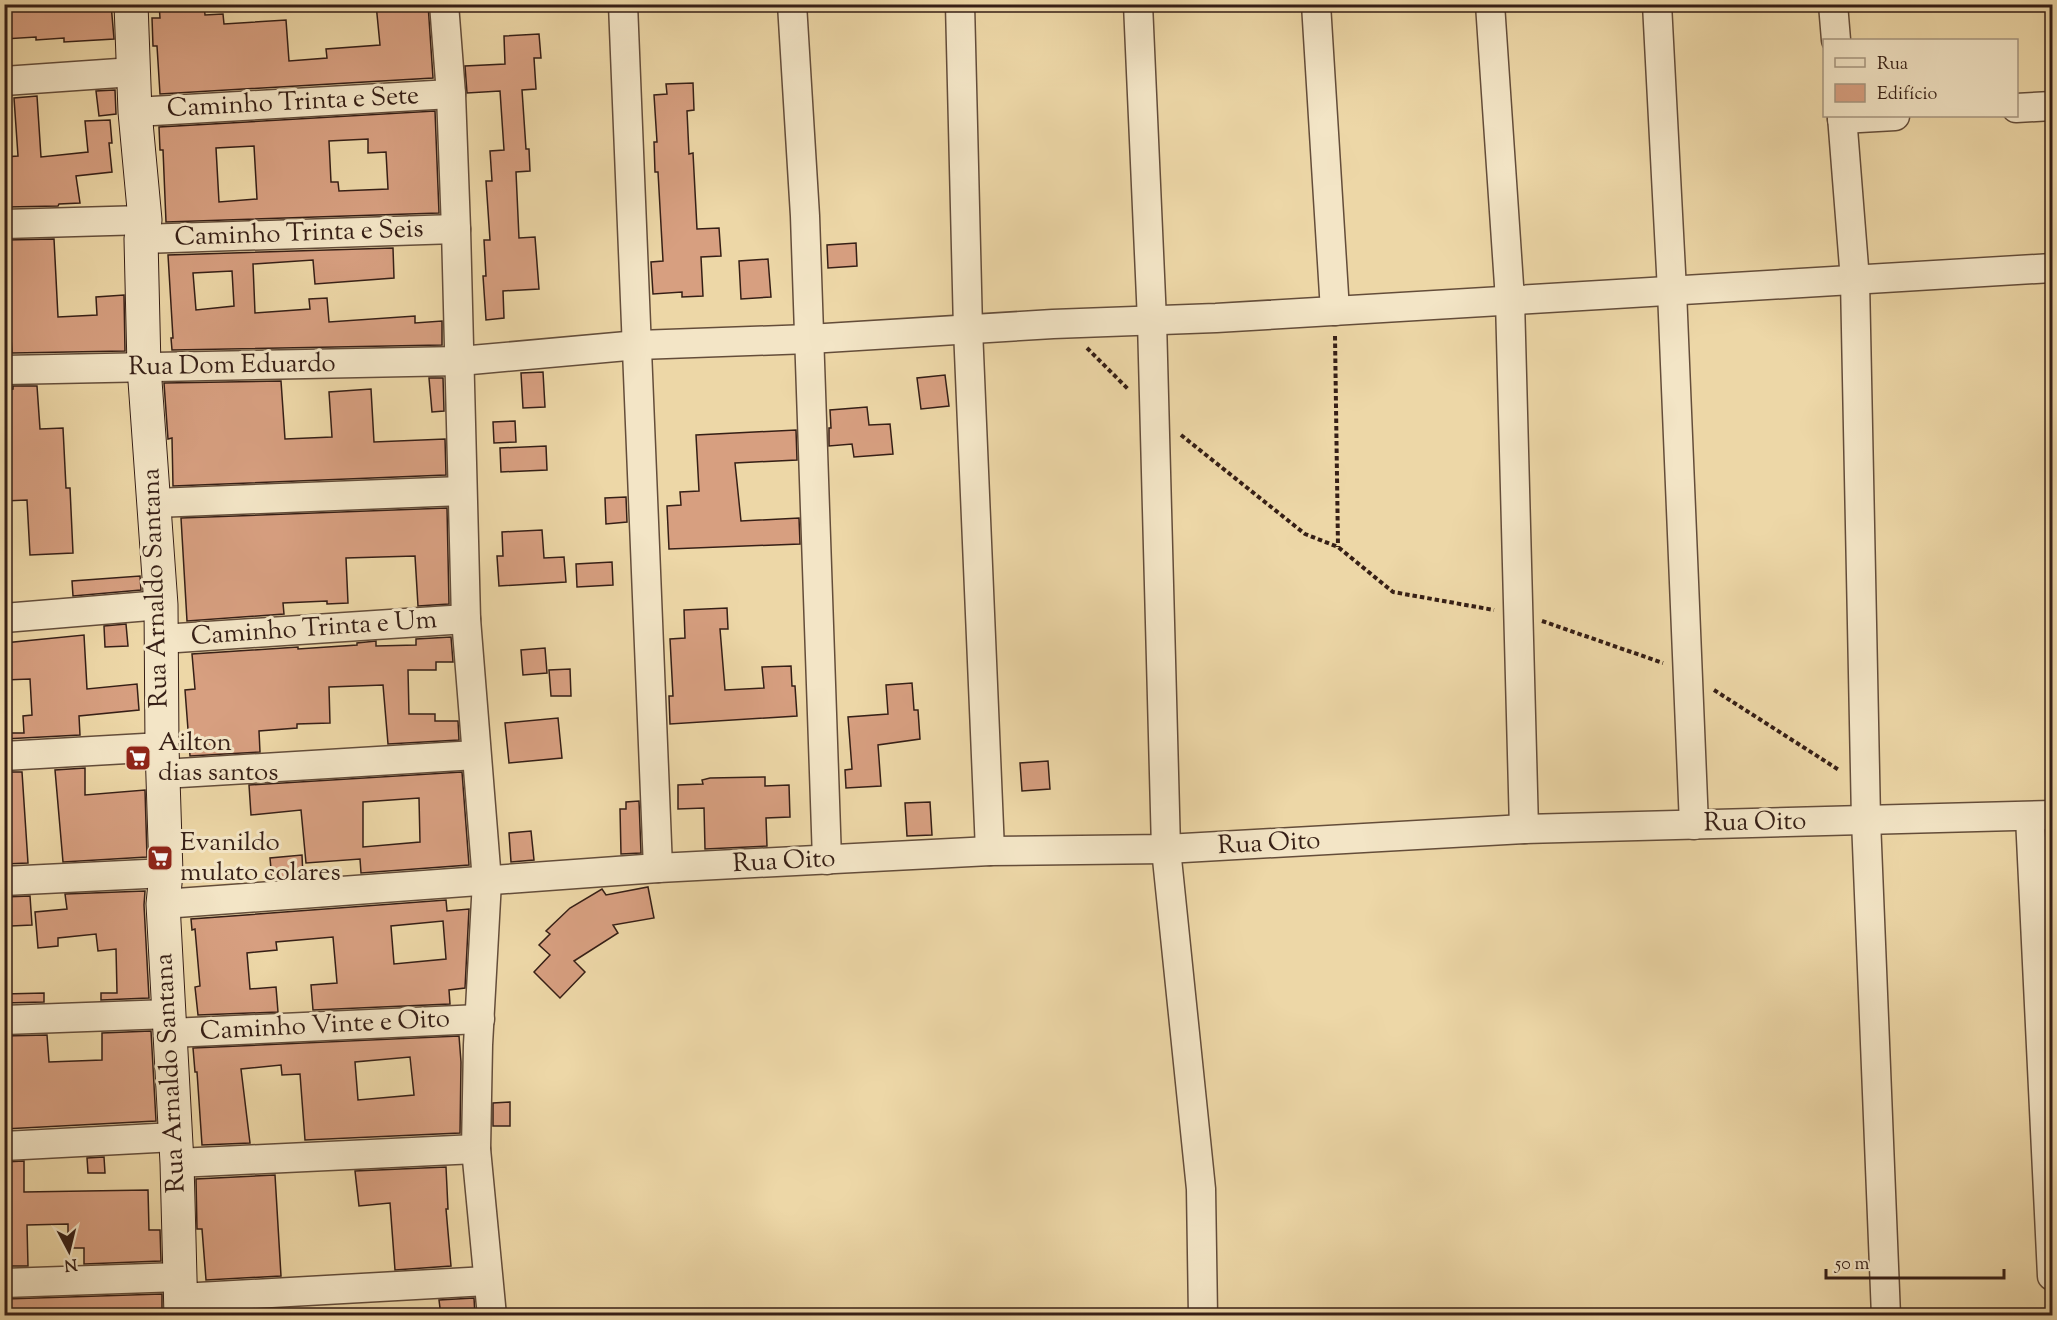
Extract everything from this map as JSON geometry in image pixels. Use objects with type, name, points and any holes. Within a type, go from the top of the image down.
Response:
[{"type":"street","name":"Rua Arnaldo Santana","points":[[131,4],[143,229],[144,368],[161,605],[164,889],[180,1297]]},
{"type":"street","points":[[444,4],[451,94],[456,229],[466,619],[487,881],[478,1045],[476,1149],[492,1316]]},
{"type":"street","points":[[623,4],[658,868]]},
{"type":"street","points":[[792,4],[805,216],[827,860]]},
{"type":"street","points":[[960,4],[968,329],[990,851]]},
{"type":"street","points":[[1138,4],[1152,321],[1166,849],[1201,1189],[1203,1316]]},
{"type":"street","points":[[1316,4],[1335,311]]},
{"type":"street","points":[[1490,4],[1510,300],[1524,829]]},
{"type":"street","points":[[1658,4],[1694,825]]},
{"type":"street","points":[[1833,4],[1836,39]]},
{"type":"street","points":[[4,81],[133,72]]},
{"type":"street","name":"Caminho Trinta e Sete","points":[[135,112],[451,94]]},
{"type":"street","points":[[2018,108],[2052,106]]},
{"type":"street","points":[[1842,117],[1854,280],[1866,820],[1886,1316]]},
{"type":"street","name":"Caminho Trinta e Seis","points":[[4,224],[143,229],[456,229]]},
{"type":"street","name":"Rua Dom Eduardo","points":[[4,370],[460,361],[638,345],[809,339],[1152,321],[2052,268]]},
{"type":"street","points":[[155,503],[462,491]]},
{"type":"street","points":[[4,618],[161,605]]},
{"type":"street","name":"Caminho Trinta e Um","points":[[162,639],[466,619]]},
{"type":"street","points":[[4,756],[162,761],[476,755]]},
{"type":"street","points":[[2041,816],[2052,1276]]},
{"type":"street","name":"Rua Oito","points":[[4,881],[164,889],[487,881],[658,868],[990,851],[1166,849],[1524,829],[2041,816]]},
{"type":"street","name":"Caminho Vinte e Oito","points":[[4,1020],[169,1023],[480,1019]]},
{"type":"street","points":[[4,1146],[176,1150],[476,1149]]},
{"type":"street","points":[[4,1283],[180,1297],[487,1281]]},
{"type":"path","points":[[1335,311],[1338,547]]},
{"type":"path","points":[[1063,324],[1154,414],[1305,534],[1338,547],[1393,592],[1504,612]]},
{"type":"path","points":[[1537,619],[1688,672],[1848,776]]},
{"type":"building","points":[[4,4],[111,4],[114,39],[64,42],[64,38],[4,39]]},
{"type":"building","points":[[159,4],[204,4],[205,15],[223,14],[224,24],[286,20],[289,61],[327,58],[326,49],[380,45],[376,4],[428,4],[433,78],[160,94],[157,46],[153,46],[152,18],[160,18]]},
{"type":"building","points":[[539,34],[541,58],[534,58],[536,89],[522,90],[526,149],[529,149],[530,171],[516,172],[519,238],[535,237],[539,289],[503,291],[504,318],[486,320],[483,276],[486,276],[484,240],[490,240],[486,181],[492,181],[490,151],[504,150],[500,91],[467,93],[465,66],[505,64],[504,36]]},
{"type":"building","points":[[693,83],[694,110],[687,111],[689,154],[693,153],[697,229],[719,228],[721,256],[701,257],[703,296],[682,297],[682,292],[653,294],[651,262],[663,261],[658,172],[655,172],[654,142],[657,142],[654,95],[667,94],[666,84]]},
{"type":"building","points":[[115,90],[116,114],[99,116],[96,91]]},
{"type":"building","points":[[37,96],[41,157],[88,152],[85,121],[110,120],[112,143],[109,143],[112,172],[76,176],[80,203],[7,207],[4,157],[18,156],[14,98]]},
{"type":"building","points":[[435,111],[439,213],[166,222],[163,150],[160,150],[159,127]],"holes":[[[368,139],[368,153],[386,152],[388,189],[339,191],[338,182],[331,182],[329,141]],[[254,146],[257,199],[219,202],[216,148]]]},
{"type":"building","points":[[54,239],[58,317],[97,315],[96,297],[124,295],[125,351],[12,353],[5,240]]},
{"type":"building","points":[[856,243],[857,266],[828,268],[827,245]]},
{"type":"building","points":[[393,248],[394,278],[315,284],[313,260],[253,264],[255,313],[310,309],[309,299],[327,298],[329,322],[415,316],[415,323],[442,321],[442,345],[172,350],[168,255]],"holes":[[[232,271],[234,306],[196,310],[193,273]]]},
{"type":"building","points":[[768,259],[771,297],[741,299],[739,261]]},
{"type":"building","points":[[543,372],[545,407],[523,408],[521,373]]},
{"type":"building","points":[[945,375],[949,406],[921,409],[917,378]]},
{"type":"building","points":[[429,378],[443,378],[444,411],[432,412]]},
{"type":"building","points":[[281,381],[285,439],[332,437],[329,392],[371,389],[374,442],[445,439],[446,475],[173,486],[172,438],[168,439],[164,383]]},
{"type":"building","points":[[13,386],[37,386],[40,429],[63,428],[66,488],[70,488],[73,553],[30,555],[27,500],[4,501],[4,390],[13,389]]},
{"type":"building","points":[[867,407],[869,425],[890,424],[893,454],[854,457],[852,444],[829,446],[830,410]]},
{"type":"building","points":[[515,421],[516,442],[494,443],[493,422]]},
{"type":"building","points":[[796,430],[797,460],[735,463],[741,521],[799,518],[800,544],[669,549],[667,506],[681,505],[680,492],[699,491],[696,435]]},
{"type":"building","points":[[546,446],[547,470],[501,472],[500,448]]},
{"type":"building","points":[[626,497],[627,522],[606,524],[605,498]]},
{"type":"building","points":[[447,508],[449,604],[418,606],[415,556],[346,558],[348,603],[327,604],[327,601],[283,603],[284,614],[187,621],[181,518]]},
{"type":"building","points":[[542,530],[544,558],[564,557],[566,582],[499,586],[497,556],[503,556],[502,532]]},
{"type":"building","points":[[612,562],[613,585],[577,587],[576,564]]},
{"type":"building","points":[[140,576],[141,590],[73,596],[72,581]]},
{"type":"building","points":[[727,608],[728,629],[720,629],[725,690],[764,688],[762,667],[791,666],[797,716],[670,724],[669,696],[673,696],[670,639],[685,638],[684,610]]},
{"type":"building","points":[[126,624],[128,646],[105,647],[104,626]]},
{"type":"building","points":[[84,635],[87,689],[137,684],[139,710],[79,716],[80,735],[4,739],[4,733],[24,733],[23,716],[32,715],[30,679],[4,680],[4,643]]},
{"type":"building","points":[[451,637],[453,662],[436,662],[436,670],[408,670],[409,714],[435,714],[435,721],[458,721],[459,740],[388,744],[383,685],[329,687],[330,723],[297,724],[297,728],[259,731],[260,752],[190,756],[185,690],[195,689],[192,654],[357,645],[357,643],[376,641],[376,646],[416,645],[416,639]]},
{"type":"building","points":[[545,648],[547,673],[523,675],[521,650]]},
{"type":"building","points":[[570,669],[571,696],[551,696],[549,670]]},
{"type":"building","points":[[912,683],[914,710],[918,710],[920,739],[878,745],[881,786],[846,788],[845,770],[852,769],[848,717],[888,714],[886,685]]},
{"type":"building","points":[[558,718],[562,758],[509,763],[505,723]]},
{"type":"building","points":[[1048,761],[1050,789],[1022,791],[1020,763]]},
{"type":"building","points":[[85,768],[85,795],[145,790],[147,857],[63,862],[55,770]]},
{"type":"building","points":[[4,772],[22,772],[28,863],[4,864]]},
{"type":"building","points":[[462,772],[469,865],[361,873],[360,859],[306,863],[301,810],[251,815],[249,785]],"holes":[[[419,798],[420,842],[363,847],[363,802]]]},
{"type":"building","points":[[765,777],[765,786],[789,785],[790,817],[766,818],[767,846],[705,849],[704,808],[678,809],[678,785],[703,784],[702,780],[710,778]]},
{"type":"building","points":[[639,801],[641,853],[621,854],[620,809],[626,809],[626,802]]},
{"type":"building","points":[[930,802],[932,835],[907,836],[905,803]]},
{"type":"building","points":[[531,831],[534,860],[511,862],[509,833]]},
{"type":"building","points":[[302,855],[303,877],[272,880],[270,858]]},
{"type":"building","points":[[648,887],[654,918],[613,925],[618,933],[574,961],[585,972],[560,998],[534,972],[550,955],[539,945],[550,934],[546,931],[570,908],[602,889],[606,895]]},
{"type":"building","points":[[145,891],[149,998],[101,1000],[101,993],[117,993],[116,949],[98,951],[96,934],[58,938],[58,946],[38,948],[35,912],[67,909],[65,894]]},
{"type":"building","points":[[30,896],[32,925],[11,926],[10,921],[4,922],[4,897]]},
{"type":"building","points":[[446,900],[447,911],[469,909],[465,988],[449,990],[450,1004],[313,1010],[311,985],[337,983],[333,937],[276,942],[277,950],[247,953],[250,989],[276,987],[278,1012],[198,1015],[195,987],[200,986],[195,929],[192,930],[191,919]],"holes":[[[443,921],[446,959],[394,964],[391,926]]]},
{"type":"building","points":[[44,993],[44,1002],[4,1003],[4,994]]},
{"type":"building","points":[[151,1031],[156,1121],[4,1129],[4,1036],[47,1035],[49,1062],[102,1060],[102,1033]]},
{"type":"building","points":[[459,1036],[460,1133],[305,1140],[300,1074],[282,1075],[281,1065],[241,1069],[250,1143],[202,1145],[193,1048]],"holes":[[[410,1057],[414,1095],[358,1100],[355,1062]]]},
{"type":"building","points":[[510,1102],[510,1126],[493,1126],[493,1103]]},
{"type":"building","points":[[104,1157],[105,1173],[88,1173],[87,1158]]},
{"type":"building","points":[[24,1161],[24,1192],[148,1190],[149,1230],[160,1230],[161,1261],[84,1264],[84,1248],[68,1248],[68,1224],[27,1225],[28,1266],[4,1266],[4,1162]]},
{"type":"building","points":[[446,1167],[448,1209],[446,1209],[451,1266],[395,1270],[390,1203],[359,1206],[355,1171]]},
{"type":"building","points":[[275,1175],[281,1276],[206,1280],[202,1229],[197,1229],[196,1179]]},
{"type":"building","points":[[162,1294],[162,1316],[5,1316],[5,1299]]},
{"type":"building","points":[[474,1298],[475,1316],[441,1316],[439,1300]]},
{"type":"place","name":"Ailton dias santos","points":[[138,758]]},
{"type":"place","name":"Evanildo mulato colares","points":[[160,858]]}]
